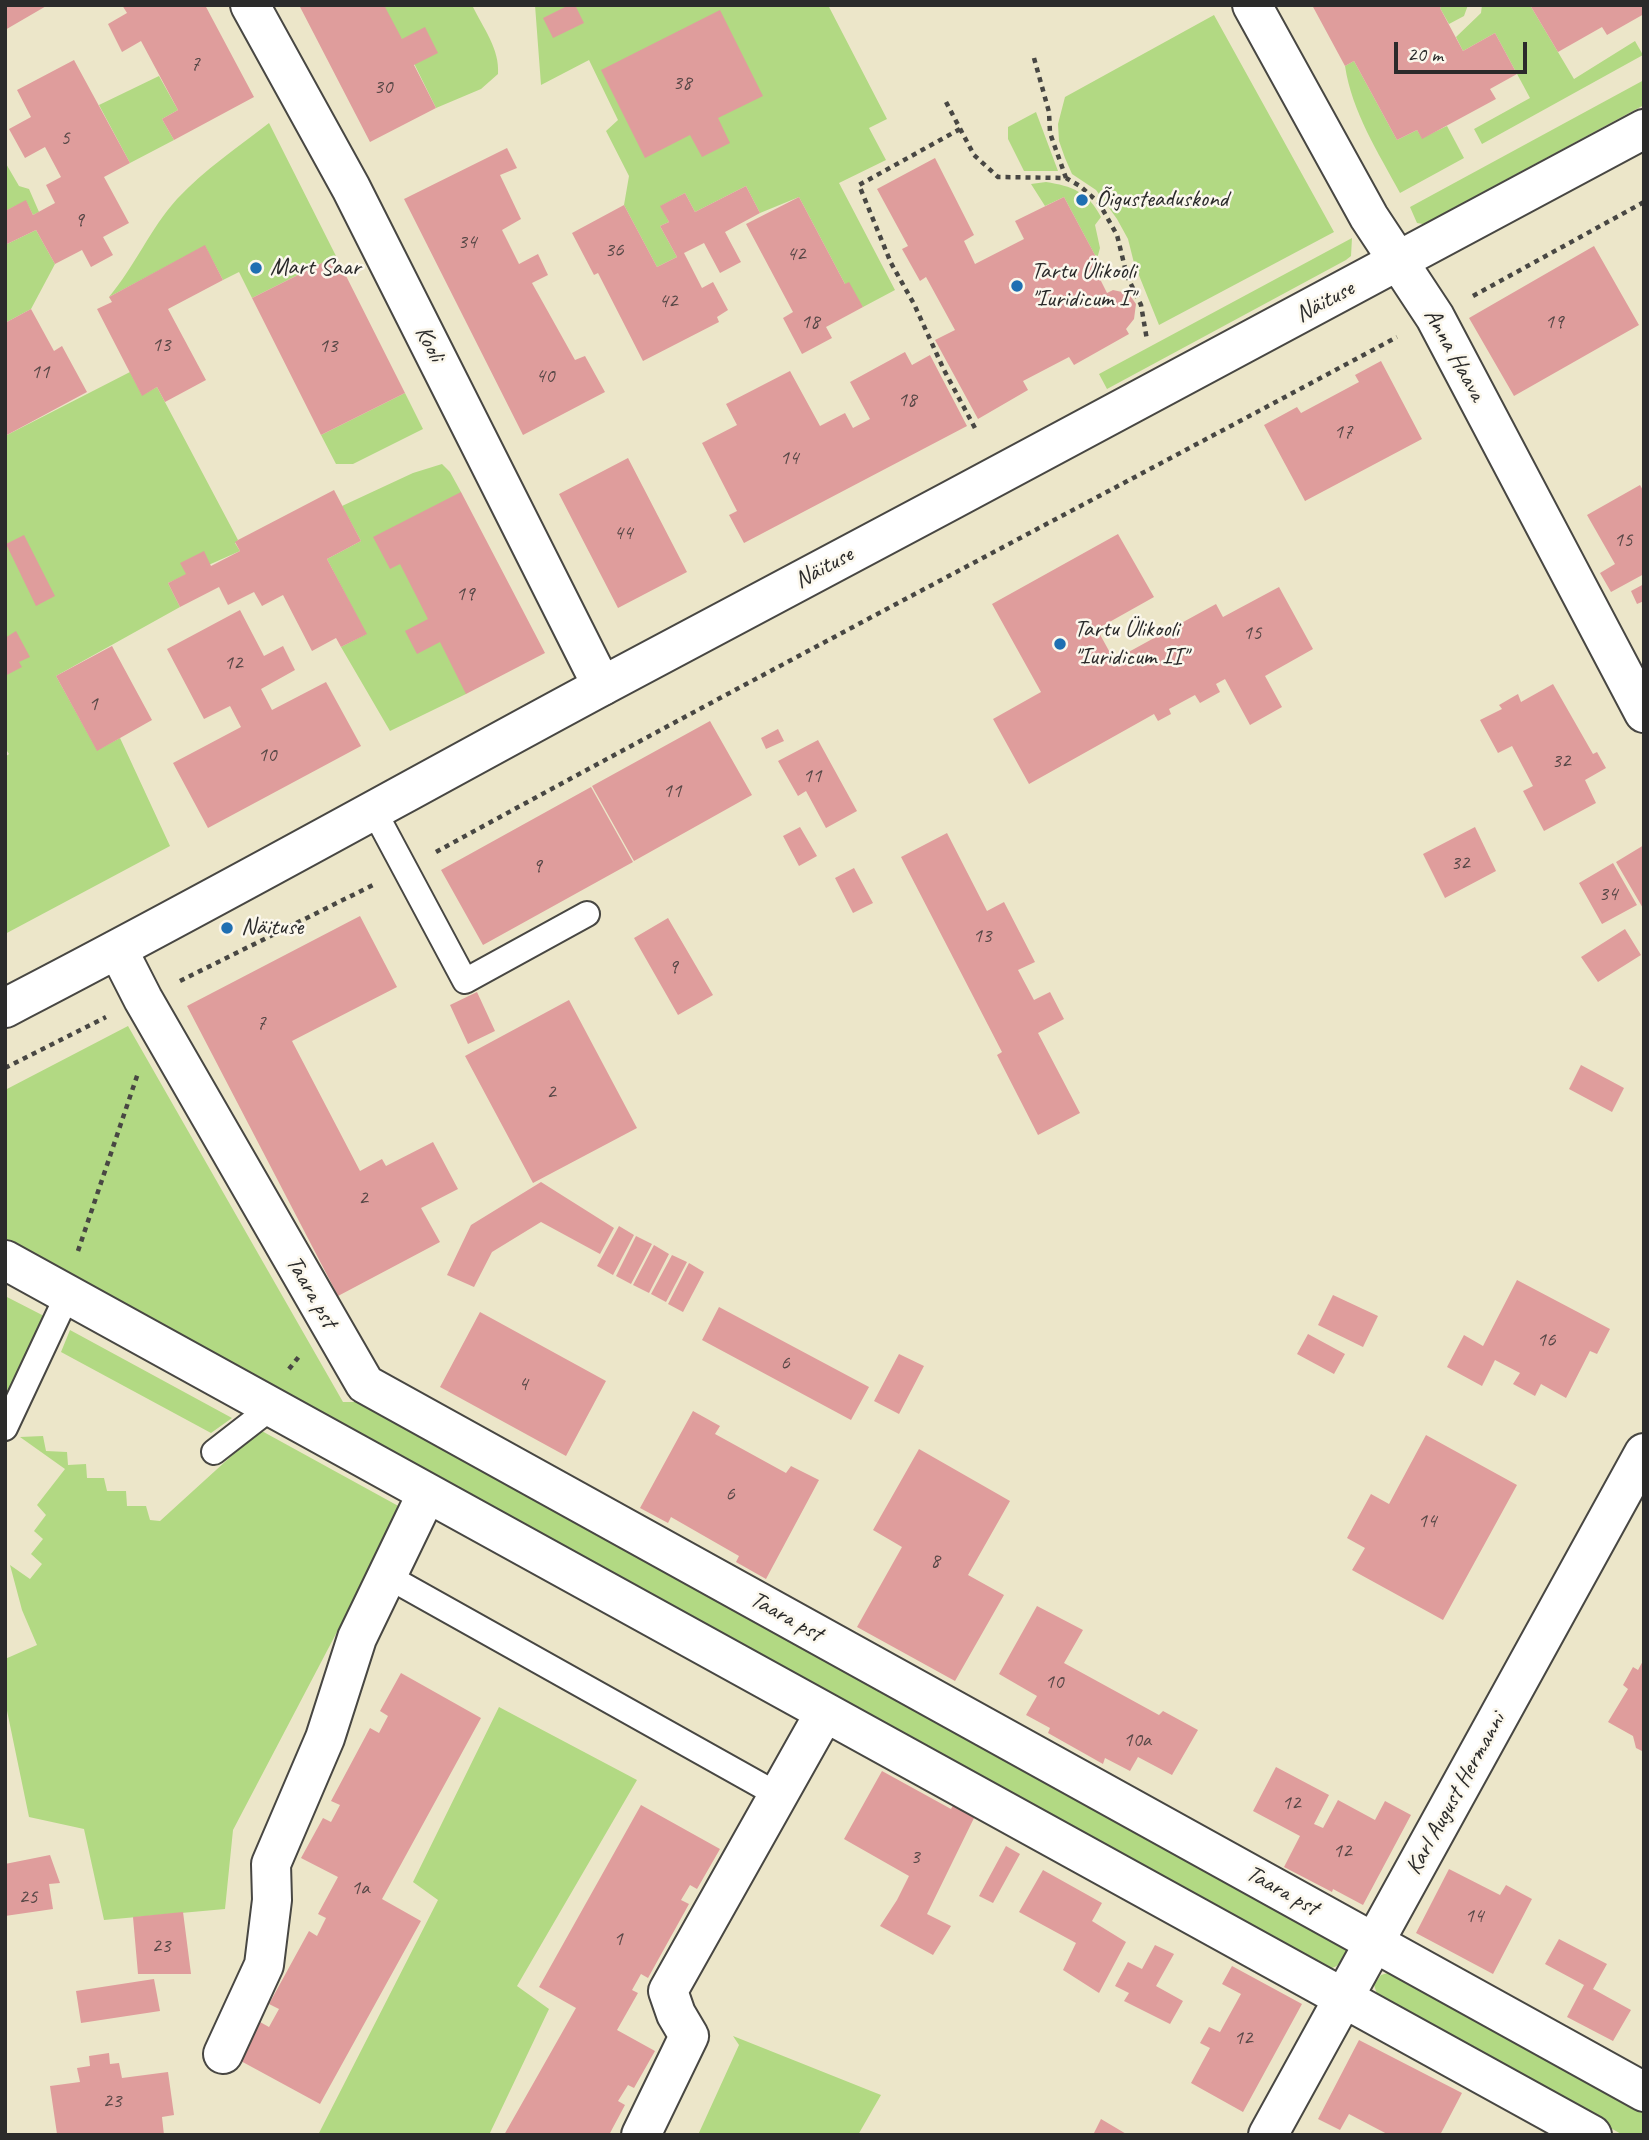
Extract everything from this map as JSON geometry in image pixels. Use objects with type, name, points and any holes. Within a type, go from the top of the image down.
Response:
[{"type":"street","name":"Kooli","points":[[250,5],[351,188],[602,686]]},
{"type":"street","name":"Anna Haava","points":[[1252,5],[1323,135],[1398,263],[1435,317],[1644,713]]},
{"type":"street","name":"Näituse","points":[[5,1008],[118,950],[602,686],[1398,263],[1644,129]]},
{"type":"street","name":"Taara pst","points":[[118,950],[143,999],[365,1384],[1644,2092]]},
{"type":"street","points":[[5,1259],[71,1278],[272,1407],[1592,2135]]},
{"type":"street","name":"Karl August Hermanni","points":[[1268,2135],[1644,1453]]},
{"type":"street","points":[[223,2054],[264,1965],[272,1900],[271,1864],[325,1738],[357,1638],[427,1493]]},
{"type":"street","points":[[641,2135],[689,2036],[676,2014],[668,1991],[825,1712]]},
{"type":"lane","points":[[374,811],[465,981],[587,914]]},
{"type":"lane","points":[[5,1428],[71,1278]]},
{"type":"lane","points":[[214,1452],[272,1407]]},
{"type":"lane","points":[[387,1576],[778,1795]]},
{"type":"path","points":[[1034,58],[1049,113],[1050,133],[1066,178]]},
{"type":"path","points":[[946,102],[974,155],[998,177],[1066,178],[1099,203],[1117,235],[1127,276],[1141,305],[1147,340]]},
{"type":"path","points":[[960,130],[859,185],[891,263],[976,430]]},
{"type":"path","points":[[5,1068],[405,869],[715,699],[914,596],[1644,202]]},
{"type":"path","points":[[71,1278],[142,1061]]},
{"type":"green space","points":[[324,5],[472,5],[494,47],[498,74],[481,89],[436,108],[402,39]]},
{"type":"green space","points":[[535,5],[828,5],[887,119],[869,128],[886,160],[839,183],[895,290],[863,307],[845,284],[799,197],[760,213],[746,186],[695,212],[685,193],[661,206],[669,222],[660,226],[677,257],[657,267],[624,205],[629,176],[606,131],[618,120],[589,60],[541,85]]},
{"type":"green space","points":[[1444,5],[1468,5],[1464,16],[1449,24],[1440,8]]},
{"type":"green space","points":[[1482,5],[1530,5],[1574,79],[1635,41],[1643,55],[1482,144],[1474,129],[1530,98],[1495,33],[1463,51],[1456,37],[1481,13]]},
{"type":"green space","points":[[1214,15],[1334,232],[1159,325],[1134,263],[1128,239],[1096,190],[1072,174],[1059,141],[1058,124],[1065,97]]},
{"type":"green space","points":[[1354,61],[1397,140],[1417,130],[1422,138],[1447,126],[1464,158],[1400,193],[1353,99],[1345,66]]},
{"type":"green space","points":[[159,76],[178,110],[162,119],[174,140],[130,163],[99,105]]},
{"type":"green space","points":[[1644,80],[1644,105],[1435,218],[1423,224],[1417,223],[1410,207]]},
{"type":"green space","points":[[1036,112],[1058,171],[1024,171],[1008,139],[1008,127]]},
{"type":"green space","points":[[269,123],[336,256],[252,298],[239,272],[223,280],[205,246],[109,297],[159,223],[187,188]]},
{"type":"green space","points":[[5,162],[19,186],[29,189],[39,212],[33,215],[26,201],[5,211]]},
{"type":"green space","points":[[1046,182],[1078,192],[1096,208],[1101,217],[1095,225],[1100,248],[1097,259],[1064,197],[1045,206],[1031,184]]},
{"type":"green space","points":[[36,230],[55,264],[31,309],[5,323],[5,245]]},
{"type":"green space","points":[[1352,238],[1351,256],[1346,260],[1107,389],[1099,374]]},
{"type":"green space","points":[[130,372],[142,395],[157,387],[238,540],[235,543],[240,551],[168,583],[180,607],[56,676],[97,750],[120,738],[170,846],[5,934],[5,757],[9,754],[5,748],[5,436]]},
{"type":"green space","points":[[405,393],[423,429],[353,464],[336,464],[321,435]]},
{"type":"green space","points":[[442,464],[450,472],[461,492],[466,694],[390,731],[341,647],[366,634],[327,559],[361,541],[342,506],[413,473]]},
{"type":"green space","points":[[128,1026],[343,1402],[354,1402],[353,1391],[1346,1946],[1342,1962],[1326,1970],[5,1242],[5,1090]]},
{"type":"green space","points":[[5,1296],[44,1316],[5,1402]]},
{"type":"green space","points":[[70,1330],[232,1418],[211,1433],[61,1352]]},
{"type":"green space","points":[[260,1430],[402,1508],[233,1830],[225,1909],[104,1920],[84,1829],[29,1817],[5,1701],[5,1659],[37,1645],[22,1610],[10,1565],[30,1579],[42,1564],[31,1554],[43,1539],[34,1531],[46,1515],[37,1505],[65,1469],[20,1437],[43,1436],[46,1451],[67,1452],[68,1465],[86,1464],[87,1478],[104,1478],[107,1491],[126,1491],[127,1506],[146,1506],[150,1520],[160,1521]]},
{"type":"green space","points":[[499,1707],[637,1780],[517,1986],[549,2009],[489,2135],[318,2135],[438,1900],[413,1882]]},
{"type":"green space","points":[[1397,1970],[1644,2106],[1644,2135],[1623,2135],[1387,2003],[1377,1994],[1374,1985],[1381,1975]]},
{"type":"green space","points":[[733,2036],[881,2095],[858,2135],[698,2135],[739,2045]]},
{"type":"building","points":[[5,5],[48,5],[5,30]]},
{"type":"building","points":[[122,5],[205,5],[254,97],[174,140],[162,119],[178,110],[141,41],[122,52],[108,24],[127,13]]},
{"type":"building","points":[[299,5],[384,5],[402,39],[425,27],[438,53],[414,65],[436,108],[370,142]]},
{"type":"building","points":[[569,5],[575,5],[584,23],[553,38],[543,18]]},
{"type":"building","points":[[1312,5],[1444,5],[1440,8],[1463,51],[1495,33],[1517,74],[1490,89],[1496,99],[1422,139],[1417,130],[1397,140],[1354,61],[1345,66]]},
{"type":"building","points":[[1530,5],[1644,5],[1644,14],[1607,35],[1602,27],[1558,52]]},
{"type":"building","points":[[720,10],[763,96],[718,118],[730,143],[702,157],[690,135],[645,158],[601,70]]},
{"type":"building","points":[[74,60],[130,163],[104,177],[129,223],[103,237],[113,255],[91,267],[82,250],[55,264],[36,230],[5,245],[5,211],[26,200],[33,215],[55,203],[46,185],[61,177],[45,147],[25,158],[9,129],[31,117],[17,90]]},
{"type":"building","points":[[507,148],[517,168],[500,175],[521,219],[502,230],[519,264],[538,254],[548,275],[532,283],[575,360],[585,356],[605,392],[523,435],[404,199]]},
{"type":"building","name":"Tartu Ülikooli \"Iuridicum I\"","points":[[935,158],[974,235],[964,241],[975,264],[1024,239],[1015,221],[1064,197],[1104,272],[1098,275],[1107,293],[1113,290],[1129,294],[1136,304],[1134,319],[1126,329],[1129,334],[1074,365],[1069,357],[1023,381],[1028,390],[978,419],[935,340],[955,330],[926,277],[920,281],[902,249],[908,246],[877,189]]},
{"type":"building","points":[[746,186],[760,213],[725,232],[741,262],[720,273],[704,243],[684,253],[702,288],[713,282],[728,310],[717,317],[719,322],[643,361],[598,273],[594,275],[572,233],[624,205],[657,267],[677,257],[660,226],[669,222],[660,206],[685,193],[695,212]]},
{"type":"building","points":[[799,197],[845,284],[849,282],[863,307],[826,327],[832,338],[802,354],[783,318],[793,312],[746,224]]},
{"type":"building","points":[[205,245],[223,280],[168,309],[206,380],[165,402],[157,387],[142,396],[97,309],[112,302],[109,297]]},
{"type":"building","points":[[1594,246],[1639,325],[1514,396],[1469,318]]},
{"type":"building","points":[[336,256],[405,393],[321,435],[252,298]]},
{"type":"building","points":[[31,309],[54,351],[62,346],[87,392],[5,436],[5,323]]},
{"type":"building","points":[[905,352],[912,365],[930,355],[967,426],[744,543],[729,515],[737,511],[702,443],[737,425],[726,404],[790,371],[820,426],[845,413],[853,428],[870,419],[850,382]]},
{"type":"building","points":[[1381,361],[1422,439],[1305,501],[1264,425],[1297,407],[1301,413],[1359,382],[1355,375]]},
{"type":"building","points":[[628,458],[687,572],[618,608],[559,494]]},
{"type":"building","points":[[1640,485],[1644,492],[1644,574],[1611,592],[1600,573],[1615,564],[1587,515]]},
{"type":"building","points":[[334,490],[361,541],[327,559],[367,634],[341,647],[336,638],[312,651],[283,595],[262,606],[254,592],[228,605],[219,587],[180,607],[168,583],[186,574],[180,563],[204,551],[211,566],[240,551],[235,542],[238,540]]},
{"type":"building","points":[[461,492],[545,653],[466,694],[440,642],[417,654],[405,631],[428,619],[400,564],[390,569],[373,537]]},
{"type":"building","name":"Tartu Ülikooli \"Iuridicum II\"","points":[[1118,534],[1154,597],[1097,629],[1114,660],[1216,604],[1223,617],[1279,587],[1313,649],[1265,676],[1282,707],[1250,725],[1225,679],[1216,684],[1220,692],[1200,703],[1195,695],[1169,709],[1171,714],[1158,721],[1154,714],[1029,784],[993,719],[1041,692],[992,604]]},
{"type":"building","points":[[24,535],[55,596],[36,606],[6,544]]},
{"type":"building","points":[[1644,584],[1644,601],[1637,604],[1631,591]]},
{"type":"building","points":[[240,610],[264,656],[283,646],[295,670],[261,689],[272,710],[326,682],[361,746],[208,828],[173,763],[241,727],[230,706],[204,719],[167,649]]},
{"type":"building","points":[[16,631],[30,657],[19,662],[22,667],[5,676],[5,638]]},
{"type":"building","points":[[112,646],[152,720],[97,751],[56,676]]},
{"type":"building","points":[[1553,684],[1593,754],[1597,752],[1606,768],[1585,780],[1596,803],[1544,831],[1523,791],[1533,786],[1512,746],[1498,753],[1480,720],[1502,709],[1499,705],[1518,694],[1521,702]]},
{"type":"building","points":[[710,721],[752,795],[634,861],[592,786]]},
{"type":"building","points":[[778,729],[784,741],[766,749],[761,738]]},
{"type":"building","points":[[818,740],[857,811],[826,828],[806,791],[798,796],[778,761]]},
{"type":"building","points":[[591,787],[633,862],[483,945],[441,870]]},
{"type":"building","points":[[800,827],[817,856],[799,866],[783,836]]},
{"type":"building","points":[[1475,827],[1496,871],[1445,898],[1423,854]]},
{"type":"building","points":[[947,833],[987,911],[1004,902],[1035,962],[1018,970],[1034,1000],[1050,992],[1064,1019],[1038,1033],[1080,1113],[1038,1135],[997,1055],[1002,1052],[901,857]]},
{"type":"building","points":[[1644,845],[1644,910],[1616,862]]},
{"type":"building","points":[[1613,863],[1637,905],[1602,924],[1579,883]]},
{"type":"building","points":[[854,868],[873,903],[853,913],[835,878]]},
{"type":"building","points":[[360,916],[397,987],[292,1041],[360,1171],[382,1159],[386,1166],[433,1142],[458,1189],[421,1208],[440,1242],[338,1296],[187,1006]]},
{"type":"building","points":[[668,918],[713,995],[678,1015],[634,938]]},
{"type":"building","points":[[1625,929],[1641,955],[1598,982],[1581,957]]},
{"type":"building","points":[[477,992],[495,1031],[468,1044],[450,1005]]},
{"type":"building","points":[[569,1000],[637,1128],[533,1183],[465,1056]]},
{"type":"building","points":[[1581,1065],[1624,1088],[1612,1112],[1569,1089]]},
{"type":"building","points":[[541,1182],[614,1228],[600,1254],[541,1222],[492,1252],[474,1287],[447,1275],[471,1225]]},
{"type":"building","points":[[619,1226],[634,1235],[613,1275],[597,1266]]},
{"type":"building","points":[[636,1236],[652,1244],[631,1284],[616,1276]]},
{"type":"building","points":[[654,1245],[669,1254],[649,1293],[633,1285]]},
{"type":"building","points":[[672,1255],[687,1262],[666,1302],[651,1294]]},
{"type":"building","points":[[689,1263],[704,1272],[683,1312],[668,1304]]},
{"type":"building","points":[[1517,1280],[1610,1329],[1597,1354],[1590,1351],[1566,1398],[1541,1384],[1535,1396],[1513,1384],[1520,1373],[1495,1360],[1482,1386],[1447,1367],[1464,1335],[1483,1346]]},
{"type":"building","points":[[1333,1295],[1378,1316],[1363,1347],[1318,1325]]},
{"type":"building","points":[[719,1307],[869,1387],[851,1420],[702,1340]]},
{"type":"building","points":[[480,1312],[606,1381],[566,1456],[440,1387]]},
{"type":"building","points":[[1308,1334],[1345,1354],[1334,1374],[1297,1354]]},
{"type":"building","points":[[899,1354],[924,1366],[899,1414],[874,1401]]},
{"type":"building","points":[[693,1411],[720,1426],[715,1434],[786,1473],[791,1466],[819,1480],[766,1579],[736,1562],[739,1556],[671,1517],[668,1523],[640,1508]]},
{"type":"building","points":[[1426,1435],[1517,1485],[1443,1620],[1352,1570],[1365,1548],[1347,1538],[1371,1494],[1389,1504]]},
{"type":"building","points":[[919,1449],[1010,1501],[968,1575],[1004,1595],[955,1681],[857,1627],[902,1547],[873,1530]]},
{"type":"building","points":[[1037,1606],[1083,1630],[1064,1663],[1159,1715],[1163,1711],[1198,1730],[1172,1775],[1138,1757],[1130,1771],[1105,1758],[1103,1764],[1048,1733],[1050,1728],[1026,1715],[1037,1696],[999,1674]]},
{"type":"building","points":[[1644,1659],[1644,1752],[1636,1748],[1633,1736],[1608,1722],[1628,1689],[1623,1685],[1633,1667],[1638,1670]]},
{"type":"building","points":[[401,1673],[481,1718],[382,1899],[421,1921],[320,2104],[239,2060],[260,2022],[269,2027],[279,2009],[269,2004],[309,1931],[317,1936],[326,1918],[318,1914],[338,1877],[301,1858],[323,1818],[331,1822],[340,1805],[331,1801],[370,1728],[379,1733],[388,1716],[380,1711]]},
{"type":"building","points":[[1276,1767],[1329,1795],[1314,1824],[1323,1828],[1338,1800],[1375,1820],[1385,1801],[1411,1815],[1363,1905],[1284,1867],[1300,1836],[1253,1811]]},
{"type":"building","points":[[882,1771],[951,1809],[954,1804],[975,1816],[927,1914],[951,1926],[933,1955],[880,1926],[909,1876],[844,1839]]},
{"type":"building","points":[[641,1805],[720,1849],[697,1889],[690,1885],[681,1900],[689,1904],[648,1978],[641,1974],[632,1990],[638,1993],[617,2030],[655,2051],[634,2088],[628,2085],[618,2101],[625,2105],[609,2135],[504,2135],[576,2008],[539,1987]]},
{"type":"building","points":[[1006,1846],[1020,1854],[993,1903],[979,1896]]},
{"type":"building","points":[[50,1855],[60,1883],[49,1884],[53,1909],[5,1916],[5,1864]]},
{"type":"building","points":[[1449,1869],[1500,1895],[1506,1885],[1532,1899],[1493,1974],[1416,1933]]},
{"type":"building","points":[[1043,1870],[1102,1903],[1092,1921],[1126,1942],[1099,1993],[1063,1970],[1076,1943],[1019,1912]]},
{"type":"building","points":[[183,1912],[191,1974],[138,1974],[133,1917]]},
{"type":"building","points":[[1559,1939],[1607,1964],[1593,1989],[1631,2010],[1613,2041],[1567,2017],[1584,1985],[1545,1964]]},
{"type":"building","points":[[1155,1945],[1174,1954],[1156,1986],[1183,2001],[1170,2024],[1124,2001],[1129,1993],[1115,1986],[1128,1962],[1142,1969]]},
{"type":"building","points":[[1232,1966],[1302,2004],[1243,2112],[1191,2083],[1210,2048],[1200,2043],[1209,2027],[1220,2032],[1241,1994],[1222,1984]]},
{"type":"building","points":[[154,1979],[160,2011],[81,2023],[76,1991]]},
{"type":"building","points":[[1359,2040],[1462,2093],[1440,2135],[1389,2135],[1349,2114],[1340,2130],[1318,2119]]},
{"type":"building","points":[[109,2053],[110,2064],[119,2063],[122,2078],[168,2072],[174,2115],[162,2117],[164,2135],[57,2134],[50,2086],[80,2082],[77,2068],[90,2066],[89,2056]]},
{"type":"building","points":[[1101,2119],[1128,2135],[1093,2135]]},
{"type":"place","name":"Õigusteaduskond","points":[[1082,200]]},
{"type":"place","name":"Mart Saar","points":[[256,268]]},
{"type":"place","name":"Tartu Ülikooli \"Iuridicum I\"","points":[[1017,286]]},
{"type":"place","name":"Tartu Ülikooli \"Iuridicum II\"","points":[[1060,644]]},
{"type":"place","name":"Näituse","points":[[227,928]]}]
